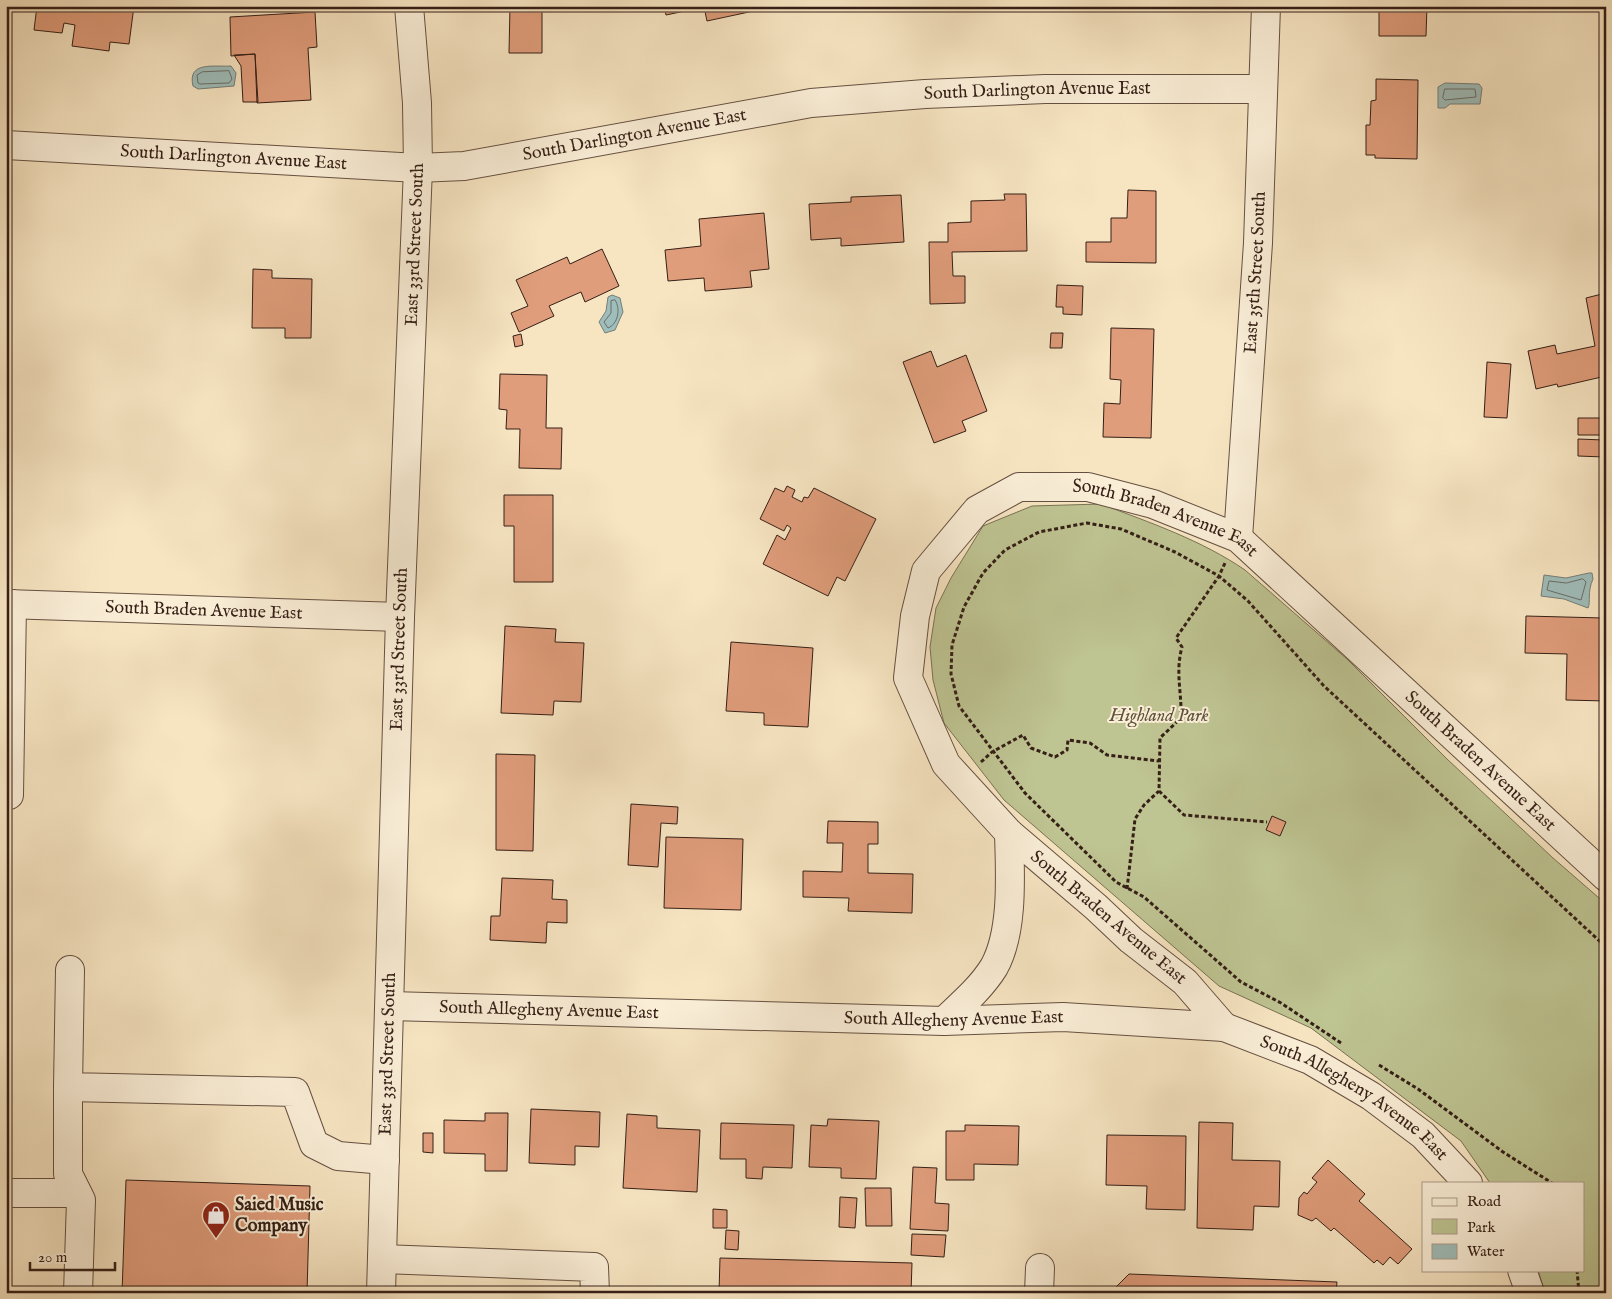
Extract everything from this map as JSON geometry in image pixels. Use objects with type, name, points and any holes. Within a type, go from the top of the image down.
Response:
[{"type":"street","name":"East 33rd Street South","points":[[381,1293],[400,617],[418,168],[418,103],[409,6]]},
{"type":"street","name":"East 35th Street South","points":[[1238,538],[1258,243],[1266,6]]},
{"type":"street","name":"South Darlington Avenue East","points":[[6,145],[418,168],[464,166],[810,103],[925,94],[1045,88],[1263,89]]},
{"type":"street","name":"South Braden Avenue East","points":[[1224,1027],[1185,982],[1131,940],[1096,907],[1009,833],[946,764],[908,678],[915,616],[926,571],[977,510],[1019,486],[1088,487],[1153,504],[1238,538],[1606,877]]},
{"type":"street","name":"South Braden Avenue East","points":[[9,604],[400,617]]},
{"type":"street","points":[[9,604],[9,795]]},
{"type":"street","name":"South Braden Avenue East","points":[[944,1021],[974,993],[994,966],[1005,931],[1011,895],[1009,833]]},
{"type":"street","points":[[70,970],[68,1174],[81,1200],[78,1293]]},
{"type":"street","name":"South Allegheny Avenue East","points":[[390,1006],[944,1021],[1063,1017],[1224,1027],[1310,1060],[1371,1096],[1423,1135],[1467,1182]]},
{"type":"street","points":[[68,1087],[295,1092],[314,1144],[338,1156],[385,1160]]},
{"type":"street","points":[[6,1193],[77,1193]]},
{"type":"street","points":[[382,1259],[594,1267],[596,1293]]},
{"type":"street","points":[[1523,1272],[1530,1293]]},
{"type":"path","points":[[1349,1048],[1281,1003],[1241,982],[1144,897],[1116,882],[1025,793],[992,752],[959,706],[951,674],[952,645],[964,607],[983,573],[1005,550],[1040,532],[1087,523],[1121,529],[1175,552],[1218,576],[1248,602],[1324,686],[1606,947]]},
{"type":"path","points":[[1238,538],[1218,576],[1176,638],[1182,647],[1178,664],[1178,679],[1182,696],[1181,718],[1160,738],[1159,791],[1184,815],[1267,822]]},
{"type":"path","points":[[964,783],[992,752],[1022,735],[1031,748],[1055,757],[1067,750],[1068,740],[1090,743],[1107,755],[1159,761]]},
{"type":"path","points":[[1127,889],[1135,819],[1144,805],[1159,791]]},
{"type":"path","points":[[1371,1061],[1418,1088],[1503,1152],[1550,1182]]},
{"type":"path","points":[[1577,1272],[1579,1293]]},
{"type":"green space","name":"Highland Park","points":[[1101,504],[1193,541],[1245,570],[1347,659],[1447,759],[1553,858],[1606,904],[1606,1293],[1545,1293],[1539,1272],[1584,1272],[1584,1182],[1489,1182],[1461,1141],[1311,1028],[1219,986],[1004,800],[944,723],[933,680],[930,647],[936,608],[951,578],[983,526],[1032,506]]},
{"type":"water","points":[[210,66],[231,66],[236,73],[234,86],[198,89],[193,86],[192,78],[194,72],[198,69]]},
{"type":"water","points":[[1445,83],[1479,84],[1482,88],[1480,104],[1450,104],[1445,108],[1438,108],[1438,87]]},
{"type":"water","points":[[612,295],[620,298],[623,312],[615,330],[605,333],[599,322],[606,311],[608,297]]},
{"type":"water","points":[[1592,573],[1593,579],[1588,608],[1564,599],[1541,596],[1544,575],[1566,578]]},
{"type":"building","points":[[37,6],[134,6],[129,44],[110,42],[109,51],[72,46],[75,25],[64,23],[62,33],[34,30]]},
{"type":"building","points":[[510,6],[542,6],[542,53],[509,53]]},
{"type":"building","points":[[664,6],[762,6],[763,9],[707,21],[704,7],[666,15]]},
{"type":"building","points":[[1379,6],[1427,6],[1426,36],[1379,36]]},
{"type":"building","points":[[315,12],[317,47],[308,48],[311,100],[257,103],[255,54],[231,56],[230,17]]},
{"type":"building","points":[[255,54],[258,102],[243,102],[241,66],[234,55]]},
{"type":"building","points":[[1376,79],[1418,80],[1417,159],[1375,158],[1375,155],[1366,155],[1366,125],[1370,125],[1371,101],[1376,100]]},
{"type":"building","points":[[1128,190],[1156,191],[1156,263],[1086,262],[1086,242],[1111,242],[1111,218],[1127,218]]},
{"type":"building","points":[[1004,194],[1026,194],[1027,251],[952,252],[953,276],[965,276],[965,303],[930,304],[929,242],[948,242],[948,223],[971,222],[971,201],[1005,200]]},
{"type":"building","points":[[901,195],[904,242],[841,246],[841,238],[811,240],[809,204],[851,202],[851,197]]},
{"type":"building","points":[[764,213],[769,269],[750,271],[752,287],[705,291],[704,278],[668,281],[665,250],[701,246],[699,219]]},
{"type":"building","points":[[602,249],[619,286],[585,302],[581,292],[549,306],[554,316],[519,332],[511,313],[528,306],[516,280],[567,257],[570,264]]},
{"type":"building","points":[[253,269],[272,270],[272,278],[312,279],[311,338],[285,338],[285,328],[252,328]]},
{"type":"building","points":[[1057,285],[1083,286],[1082,315],[1063,314],[1063,307],[1056,307]]},
{"type":"building","points":[[1606,293],[1606,376],[1558,387],[1557,384],[1536,389],[1528,351],[1555,345],[1557,354],[1595,346],[1586,298]]},
{"type":"building","points":[[1111,328],[1154,329],[1151,438],[1103,437],[1104,403],[1120,404],[1121,380],[1110,379]]},
{"type":"building","points":[[1051,333],[1063,333],[1062,348],[1050,348]]},
{"type":"building","points":[[521,334],[523,345],[515,347],[513,336]]},
{"type":"building","points":[[931,351],[937,367],[966,355],[987,411],[962,421],[966,431],[934,443],[903,362]]},
{"type":"building","points":[[1487,362],[1511,364],[1507,418],[1484,417]]},
{"type":"building","points":[[500,374],[547,375],[546,428],[562,428],[561,469],[519,468],[520,429],[506,429],[507,410],[499,409]]},
{"type":"building","points":[[1578,418],[1605,418],[1605,435],[1578,435]]},
{"type":"building","points":[[1578,439],[1604,440],[1604,457],[1578,456]]},
{"type":"building","points":[[787,486],[795,490],[792,497],[802,502],[804,497],[808,498],[814,488],[876,519],[845,581],[837,577],[828,596],[763,564],[777,535],[785,540],[791,528],[787,525],[784,531],[760,519],[775,488],[784,492]]},
{"type":"building","points":[[504,495],[553,495],[553,582],[514,582],[514,526],[504,526]]},
{"type":"building","points":[[1604,581],[1606,581],[1606,701],[1566,700],[1567,654],[1525,653],[1526,616],[1603,618]]},
{"type":"building","points":[[505,626],[556,629],[555,642],[584,643],[581,702],[554,701],[553,715],[501,713]]},
{"type":"building","points":[[731,642],[813,648],[808,727],[764,725],[764,713],[726,711]]},
{"type":"building","points":[[496,754],[535,755],[533,851],[496,850]]},
{"type":"building","points":[[631,804],[678,807],[677,824],[661,823],[658,867],[628,865]]},
{"type":"building","points":[[1272,816],[1286,822],[1280,836],[1266,830]]},
{"type":"building","points":[[828,821],[878,822],[878,844],[868,844],[868,873],[913,874],[912,913],[848,911],[849,898],[803,897],[803,871],[842,872],[843,843],[827,843]]},
{"type":"building","points":[[666,837],[743,839],[741,910],[664,908]]},
{"type":"building","points":[[502,878],[553,880],[552,899],[567,900],[567,923],[547,922],[546,943],[490,940],[491,916],[500,916]]},
{"type":"building","points":[[531,1109],[600,1112],[599,1147],[575,1146],[575,1165],[529,1163]]},
{"type":"building","points":[[485,1113],[508,1113],[507,1171],[485,1171],[485,1154],[444,1153],[444,1120],[485,1121]]},
{"type":"building","points":[[627,1114],[657,1116],[657,1128],[700,1130],[697,1192],[623,1188]]},
{"type":"building","points":[[828,1119],[879,1121],[876,1179],[841,1178],[841,1168],[809,1167],[811,1125],[827,1126]]},
{"type":"building","points":[[1199,1122],[1233,1123],[1232,1160],[1280,1161],[1279,1207],[1254,1206],[1253,1230],[1197,1228]]},
{"type":"building","points":[[721,1123],[794,1125],[792,1168],[763,1167],[762,1179],[746,1178],[746,1159],[720,1159]]},
{"type":"building","points":[[965,1125],[1019,1126],[1018,1165],[974,1164],[974,1180],[946,1180],[946,1131],[965,1131]]},
{"type":"building","points":[[423,1133],[433,1133],[433,1153],[423,1152]]},
{"type":"building","points":[[1107,1135],[1186,1136],[1185,1210],[1146,1209],[1147,1186],[1106,1185]]},
{"type":"building","points":[[1328,1160],[1365,1194],[1359,1201],[1412,1249],[1398,1264],[1390,1257],[1383,1265],[1377,1260],[1374,1263],[1334,1228],[1331,1231],[1316,1218],[1312,1221],[1298,1215],[1299,1198],[1304,1192],[1307,1194],[1317,1182],[1312,1178]]},
{"type":"building","points":[[913,1167],[937,1168],[935,1203],[949,1204],[948,1231],[910,1229]]},
{"type":"building","name":"Saied Music Company","points":[[126,1180],[310,1186],[307,1293],[122,1293]]},
{"type":"building","points":[[865,1188],[891,1188],[892,1226],[866,1226]]},
{"type":"building","points":[[840,1197],[857,1198],[855,1228],[839,1227]]},
{"type":"building","points":[[713,1209],[727,1210],[727,1228],[713,1228]]},
{"type":"building","points":[[726,1230],[739,1231],[738,1250],[725,1249]]},
{"type":"building","points":[[912,1234],[946,1235],[944,1257],[911,1255]]},
{"type":"building","points":[[720,1258],[912,1263],[911,1293],[719,1293]]},
{"type":"building","points":[[1129,1274],[1337,1282],[1336,1293],[1110,1293]]},
{"type":"building","points":[[1371,1289],[1407,1290],[1407,1293],[1370,1293]]},
{"type":"place","name":"Saied Music Company","points":[[216,1239]]}]
